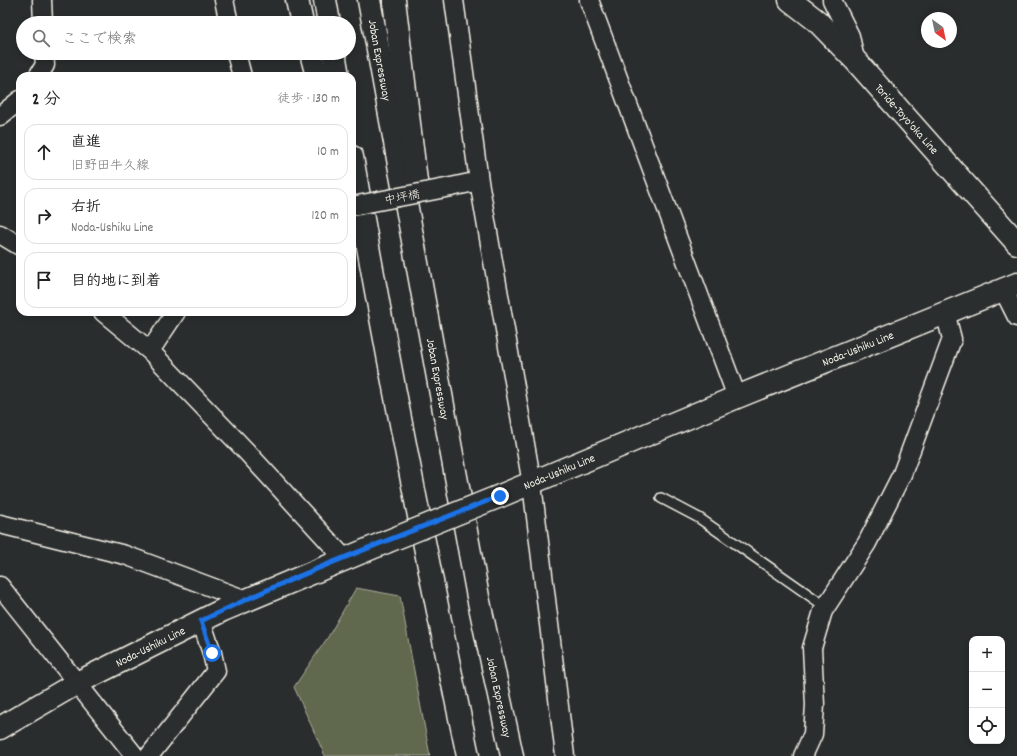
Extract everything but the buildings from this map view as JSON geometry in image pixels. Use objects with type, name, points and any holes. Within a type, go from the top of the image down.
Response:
[{"type":"main road","points":[[297,0],[300,16]]},
{"type":"main road","points":[[325,0],[328,16]]},
{"type":"main road","name":"Joban Expressway","points":[[369,0],[478,597],[512,756]]},
{"type":"main road","points":[[394,0],[444,412]]},
{"type":"main road","name":"Toride-Toyo'oka Line","points":[[790,0],[817,21],[855,60],[1017,243]]},
{"type":"main road","points":[[312,60],[316,72]]},
{"type":"main road","points":[[335,60],[337,72]]},
{"type":"main road","points":[[356,179],[375,288],[436,604],[468,756]]},
{"type":"main road","points":[[356,219],[375,288]]},
{"type":"main road","name":"Noda-Ushiku Line","points":[[0,728],[77,683],[246,600],[344,558],[532,484],[738,396],[1010,287]]},
{"type":"street","points":[[42,0],[43,16]]},
{"type":"street","points":[[224,0],[228,16]]},
{"type":"street","points":[[454,0],[479,181],[532,484],[565,756]]},
{"type":"street","points":[[588,0],[738,396]]},
{"type":"street","points":[[832,0],[850,36],[855,60]]},
{"type":"street","points":[[40,72],[44,65],[44,60]]},
{"type":"street","points":[[238,60],[241,72]]},
{"type":"street","points":[[0,116],[16,103]]},
{"type":"street","name":"中坪橋","points":[[356,204],[479,181]]},
{"type":"street","points":[[0,234],[16,244]]},
{"type":"street","points":[[1010,287],[1017,318]]},
{"type":"street","points":[[803,756],[813,734],[815,712],[812,648],[826,607],[867,543],[902,474],[952,339],[945,312]]},
{"type":"street","points":[[109,316],[150,351],[246,451],[344,558]]},
{"type":"street","points":[[150,351],[173,316]]},
{"type":"street","points":[[0,524],[126,555],[246,600]]},
{"type":"street","points":[[0,586],[135,756]]},
{"type":"street","points":[[149,756],[216,671],[201,621]]},
{"type":"lane","points":[[661,498],[699,518],[826,607]]},
{"type":"green space","points":[[356,588],[400,596],[430,756],[325,756],[294,687],[328,637]]},
{"type":"route","points":[[212,653],[201,621],[344,558],[500,496]]}]
